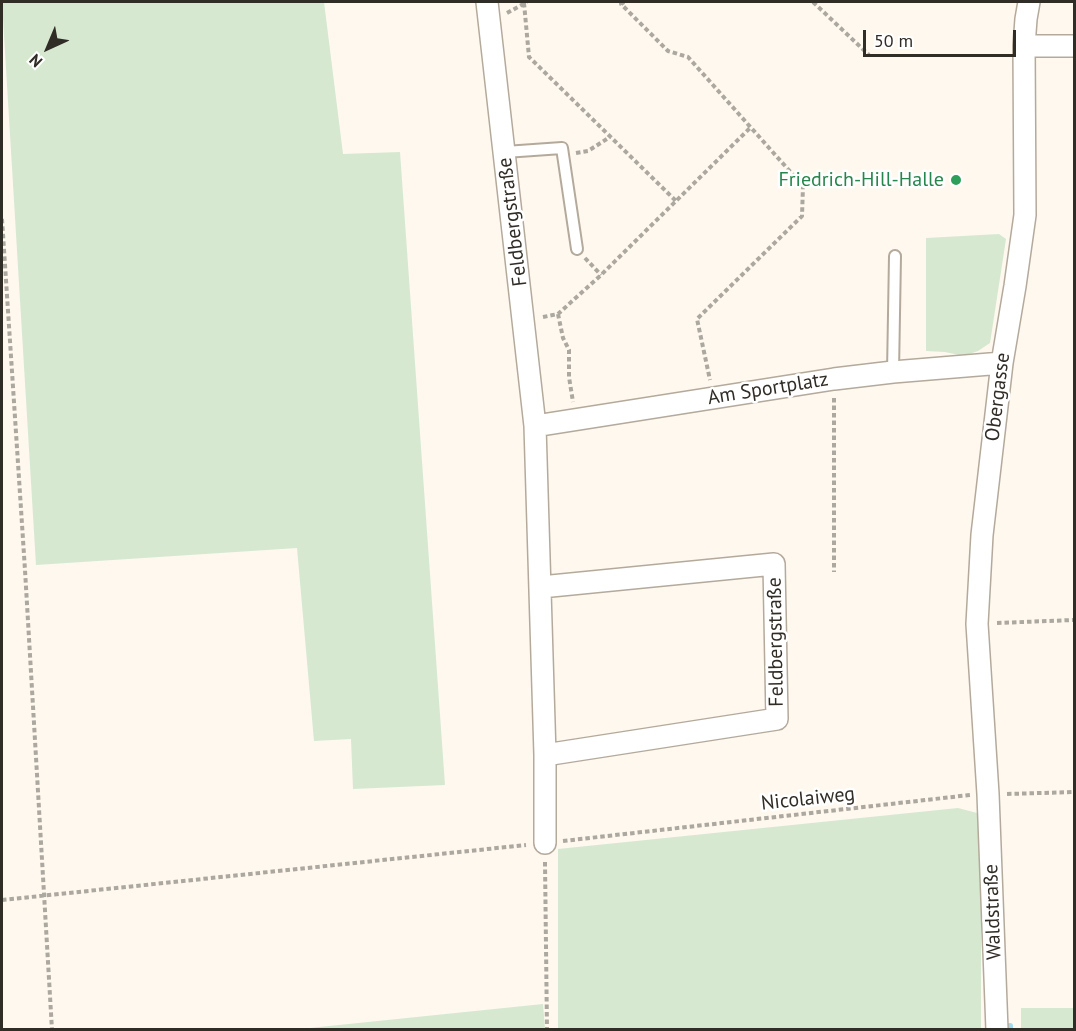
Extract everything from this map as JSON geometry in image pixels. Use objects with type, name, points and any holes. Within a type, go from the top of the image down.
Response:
[{"type":"street","name":"Feldbergstraße","points":[[487,2],[536,426],[545,755],[545,843]]},
{"type":"street","name":"Obergasse","points":[[988,794],[977,624],[982,535],[1002,363],[1025,215],[1024,46],[1029,2]]},
{"type":"street","points":[[1024,46],[1074,45]]},
{"type":"street","name":"Am Sportplatz","points":[[536,426],[834,379],[1002,363]]},
{"type":"street","name":"Feldbergstraße","points":[[541,586],[774,564],[777,719],[545,755]]},
{"type":"street","name":"Waldstraße","points":[[988,794],[997,1029]]},
{"type":"lane","points":[[505,152],[562,148],[577,249]]},
{"type":"lane","points":[[893,372],[895,256]]},
{"type":"path","points":[[624,2],[621,4],[668,51],[688,57],[803,186],[802,216],[697,319],[714,398]]},
{"type":"path","points":[[813,2],[869,56]]},
{"type":"path","points":[[524,3],[529,57],[676,201]]},
{"type":"path","points":[[524,320],[558,314],[601,275],[751,127]]},
{"type":"path","points":[[563,154],[588,151],[610,137]]},
{"type":"path","points":[[2,219],[52,1029]]},
{"type":"path","points":[[577,249],[601,275]]},
{"type":"path","points":[[558,314],[569,350],[569,377],[576,420]]},
{"type":"path","points":[[834,379],[834,572]]},
{"type":"path","points":[[977,624],[1074,620]]},
{"type":"path","name":"Nicolaiweg","points":[[2,900],[988,794],[1074,792]]},
{"type":"path","points":[[545,843],[548,1029]]},
{"type":"green space","points":[[2,2],[324,2],[343,154],[400,152],[445,785],[353,789],[351,739],[314,741],[297,548],[36,565]]},
{"type":"green space","points":[[999,234],[1006,239],[990,343],[969,354],[926,351],[926,238]]},
{"type":"green space","points":[[958,808],[981,814],[981,1029],[558,1030],[558,849]]},
{"type":"green space","points":[[543,1004],[545,1029],[300,1029]]},
{"type":"green space","points":[[1021,1008],[1074,1008],[1074,1029],[1021,1029]]},
{"type":"place","name":"Friedrich-Hill-Halle","points":[[956,180]]}]
